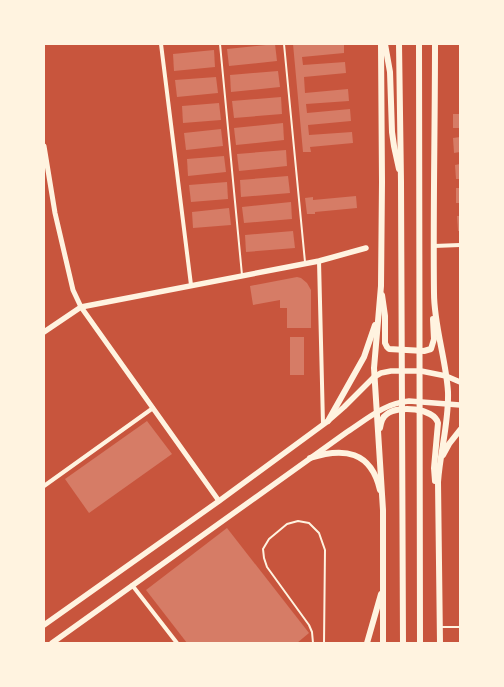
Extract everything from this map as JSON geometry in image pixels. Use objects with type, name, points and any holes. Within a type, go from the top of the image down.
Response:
[{"type":"main road","points":[[381,44],[381,286],[374,356],[374,377],[380,447],[383,510],[383,643]]},
{"type":"main road","points":[[385,44],[390,72],[394,146],[401,182]]},
{"type":"main road","points":[[400,44],[403,643]]},
{"type":"main road","points":[[419,44],[420,643]]},
{"type":"main road","points":[[381,286],[385,316],[385,345],[389,349],[393,350],[424,351],[431,349],[434,339],[436,44]]},
{"type":"main road","points":[[44,332],[81,307],[305,263],[366,248]]},
{"type":"main road","points":[[434,295],[446,376],[448,403],[447,427],[439,466],[438,490],[440,643]]},
{"type":"main road","points":[[326,422],[364,357],[379,312]]},
{"type":"main road","points":[[44,624],[219,501],[326,422],[347,404],[374,377],[386,372],[416,371],[446,376],[460,382]]},
{"type":"main road","points":[[52,643],[310,458],[385,407],[401,402],[417,401],[460,405]]},
{"type":"main road","points":[[380,447],[381,422],[386,414],[409,409],[432,414],[438,423],[434,468],[438,490]]},
{"type":"main road","points":[[439,466],[449,444],[460,430]]},
{"type":"main road","points":[[310,458],[333,452],[351,454],[359,457],[372,469],[382,498],[383,510]]},
{"type":"main road","points":[[367,643],[383,586]]},
{"type":"street","points":[[161,44],[191,285]]},
{"type":"street","points":[[44,146],[55,213],[73,290],[81,307],[219,501]]},
{"type":"street","points":[[434,246],[460,245]]},
{"type":"street","points":[[319,260],[326,422]]},
{"type":"street","points":[[44,486],[153,408]]},
{"type":"street","points":[[132,585],[177,643]]},
{"type":"lane","points":[[220,44],[242,275]]},
{"type":"lane","points":[[284,44],[305,263]]},
{"type":"lane","points":[[313,643],[312,632],[309,625],[267,567],[264,558],[263,549],[269,539],[287,524],[298,521],[309,523],[319,533],[325,550],[323,596],[324,643]]},
{"type":"lane","points":[[440,627],[460,627]]},
{"type":"building","points":[[275,44],[277,61],[229,66],[227,49]]},
{"type":"building","points":[[293,44],[344,44],[344,53],[302,57],[303,65],[345,62],[346,73],[304,77],[305,93],[348,89],[349,101],[306,104],[307,113],[350,109],[351,121],[308,125],[309,135],[352,132],[353,143],[310,147],[311,152],[303,152]]},
{"type":"building","points":[[214,50],[215,67],[174,71],[173,54]]},
{"type":"building","points":[[278,71],[280,87],[231,92],[230,75]]},
{"type":"building","points":[[216,77],[218,93],[177,97],[175,80]]},
{"type":"building","points":[[281,97],[282,114],[234,118],[232,101]]},
{"type":"building","points":[[219,103],[221,120],[183,123],[182,106]]},
{"type":"building","points":[[453,114],[460,114],[460,128],[453,128]]},
{"type":"building","points":[[283,123],[284,140],[236,145],[234,128]]},
{"type":"building","points":[[221,129],[223,146],[186,150],[184,133]]},
{"type":"building","points":[[460,137],[460,152],[454,153],[453,138]]},
{"type":"building","points":[[286,150],[287,166],[239,171],[237,154]]},
{"type":"building","points":[[224,156],[226,172],[188,176],[187,159]]},
{"type":"building","points":[[460,164],[460,179],[456,179],[455,165]]},
{"type":"building","points":[[288,176],[290,193],[241,197],[240,180]]},
{"type":"building","points":[[227,182],[228,199],[191,202],[189,185]]},
{"type":"building","points":[[456,188],[460,188],[460,203],[456,203]]},
{"type":"building","points":[[356,196],[357,208],[307,214],[305,198],[313,197],[313,200]]},
{"type":"building","points":[[291,202],[292,219],[244,223],[242,207]]},
{"type":"building","points":[[229,208],[231,225],[193,228],[192,212]]},
{"type":"building","points":[[457,216],[460,216],[460,231],[458,231]]},
{"type":"building","points":[[293,231],[295,248],[246,252],[245,235]]},
{"type":"building","points":[[297,277],[301,278],[307,283],[311,290],[311,328],[287,328],[287,308],[280,308],[280,300],[253,305],[250,286]]},
{"type":"building","points":[[290,337],[304,337],[304,375],[290,375]]},
{"type":"building","points":[[147,421],[172,454],[89,513],[65,479]]},
{"type":"building","points":[[227,528],[309,633],[297,643],[187,643],[146,590]]}]
